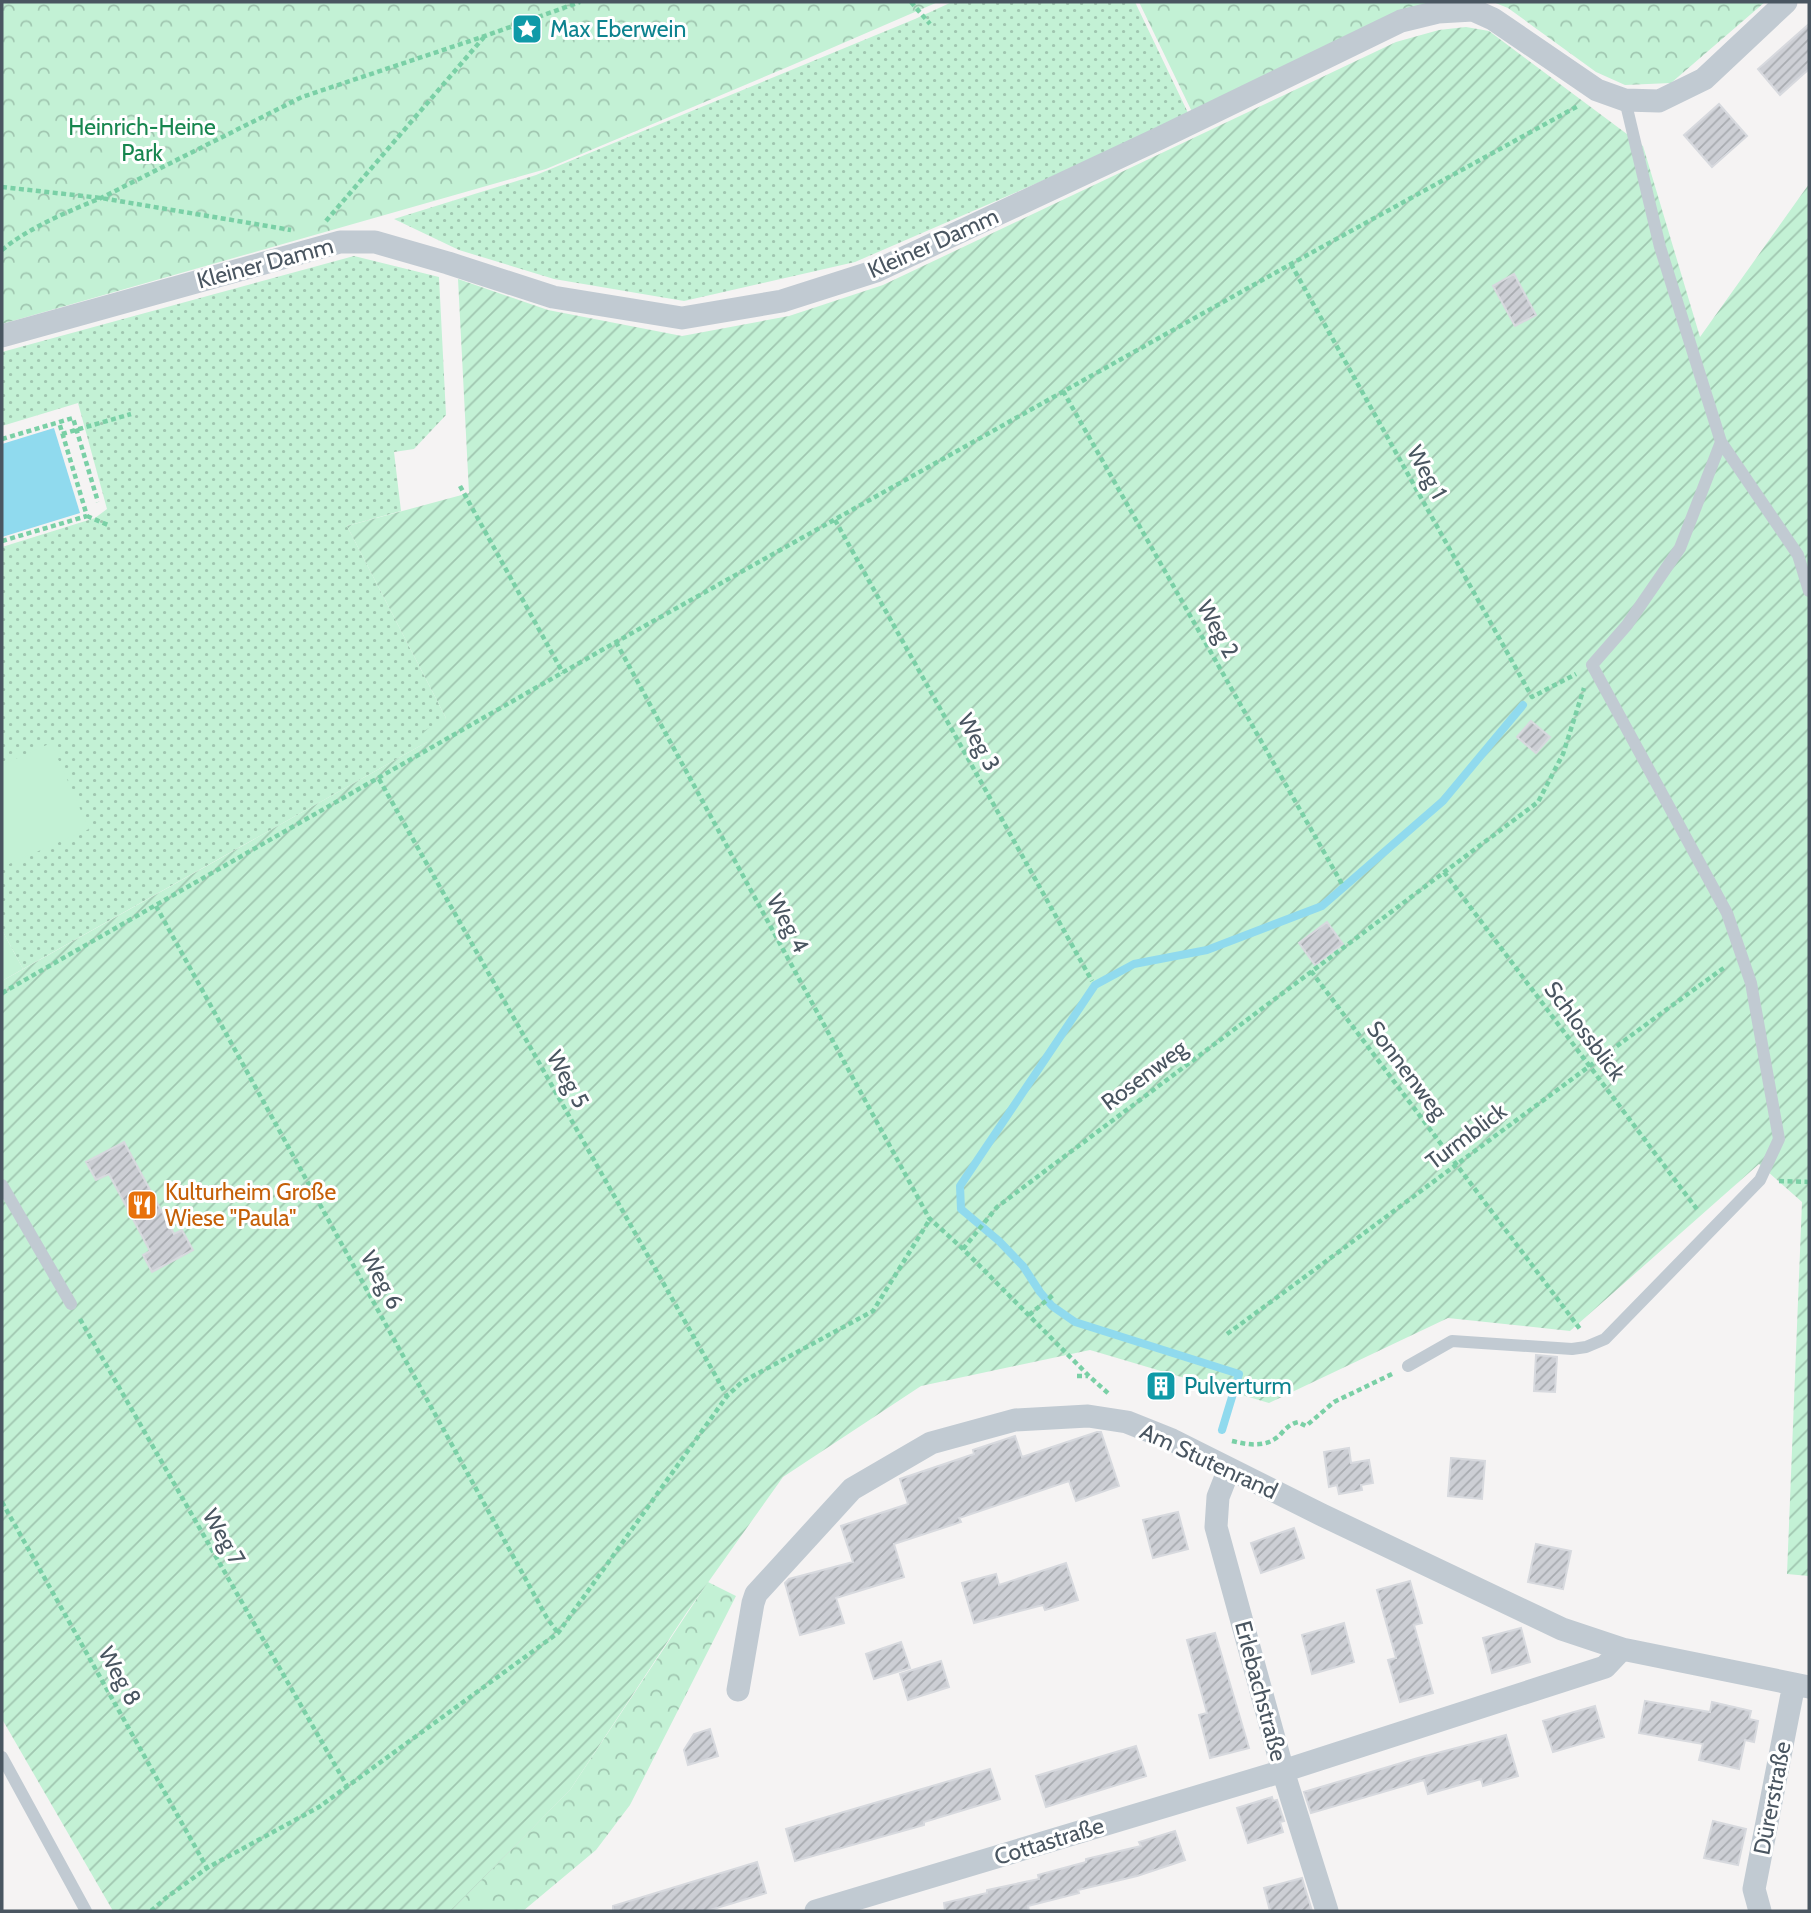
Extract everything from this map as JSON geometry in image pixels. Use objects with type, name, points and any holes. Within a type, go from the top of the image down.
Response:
[{"type":"street","name":"Kleiner Damm","points":[[2,335],[322,240],[375,242],[553,297],[682,318],[782,301],[876,271],[1401,21],[1438,12],[1473,10],[1493,19],[1597,90],[1625,100],[1659,101],[1704,79],[1786,2]]},
{"type":"street","name":"Am Stutenrand","points":[[738,1690],[756,1594],[852,1489],[931,1443],[1015,1420],[1088,1416],[1127,1422],[1172,1440],[1562,1629],[1622,1649],[1802,1685]]},
{"type":"street","name":"Erlebachstraße","points":[[1229,1469],[1218,1497],[1216,1527],[1283,1771],[1327,1911]]},
{"type":"street","points":[[1283,1771],[1605,1667],[1622,1649]]},
{"type":"street","name":"Dürerstraße","points":[[1760,1911],[1754,1889],[1802,1685]]},
{"type":"street","name":"Cottastraße","points":[[816,1911],[1283,1771]]},
{"type":"lane","points":[[1625,100],[1660,247],[1721,442],[1798,555],[1809,591]]},
{"type":"lane","points":[[1408,1366],[1452,1341],[1572,1349],[1587,1348],[1605,1339],[1760,1180],[1779,1139],[1749,978],[1727,913],[1592,665],[1628,625],[1680,548],[1721,442]]},
{"type":"lane","points":[[2,1185],[71,1304]]},
{"type":"lane","points":[[2,1758],[86,1911]]},
{"type":"path","points":[[2,250],[67,212],[101,198],[302,97],[580,2]]},
{"type":"path","points":[[911,2],[930,24]]},
{"type":"path","points":[[2,187],[101,198],[322,240],[485,36]]},
{"type":"path","points":[[2,993],[616,642],[1291,264],[1585,103],[1597,90]]},
{"type":"path","name":"Weg 1","points":[[1291,264],[1532,697],[1592,665]]},
{"type":"path","name":"Weg 2","points":[[1063,391],[1342,884]]},
{"type":"path","points":[[62,434],[131,414]]},
{"type":"path","points":[[2,439],[73,418],[98,502]]},
{"type":"path","points":[[59,422],[87,516]]},
{"type":"path","points":[[460,486],[563,673]]},
{"type":"path","points":[[2,541],[87,516],[108,525]]},
{"type":"path","name":"Weg 3","points":[[835,520],[1092,981]]},
{"type":"path","name":"Weg 4","points":[[616,642],[930,1219],[1089,1376],[1077,1376]]},
{"type":"path","name":"Rosenweg","points":[[962,1249],[997,1206],[1538,802],[1563,754],[1577,710]]},
{"type":"path","name":"Weg 5","points":[[379,779],[727,1396]]},
{"type":"path","name":"Schlossblick","points":[[1444,872],[1699,1212]]},
{"type":"path","name":"Weg 6","points":[[156,906],[547,1618],[558,1633]]},
{"type":"path","name":"Turmblick","points":[[1227,1334],[1726,966]]},
{"type":"path","name":"Sonnenweg","points":[[1311,971],[1576,1324]]},
{"type":"path","points":[[1760,1180],[1809,1182]]},
{"type":"path","points":[[151,1911],[207,1868],[319,1807],[558,1633],[727,1396],[742,1382],[873,1311],[930,1219]]},
{"type":"path","points":[[1029,1315],[1053,1295]]},
{"type":"path","name":"Weg 7","points":[[71,1304],[347,1787]]},
{"type":"path","points":[[1234,1442],[1253,1446],[1272,1442],[1291,1423],[1297,1422],[1306,1426],[1334,1402],[1408,1366]]},
{"type":"path","name":"Weg 8","points":[[2,1502],[207,1868]]},
{"type":"green space","name":"Heinrich-Heine Park","points":[[2,2],[938,2],[546,169],[2,324]]},
{"type":"green space","points":[[952,2],[1135,2],[1190,117],[855,262],[684,301],[554,279],[459,250],[394,219],[536,175]]},
{"type":"green space","points":[[1139,2],[1432,2],[1398,13],[1194,116]]},
{"type":"green space","points":[[1493,2],[1765,2],[1671,83],[1625,85],[1596,72],[1508,8]]},
{"type":"green space","points":[[1466,27],[1489,31],[1643,146],[1700,337],[1809,184],[1809,1576],[1787,1574],[1802,1202],[1759,1164],[1570,1331],[1448,1318],[1269,1403],[1090,1350],[921,1386],[783,1477],[687,1612],[570,1790],[451,1911],[113,1911],[2,1719],[2,981],[427,742],[422,732],[446,718],[347,526],[469,493],[458,279],[548,310],[682,336],[789,316],[883,285],[1396,42],[1439,30]]},
{"type":"green space","points":[[354,256],[439,277],[446,415],[414,449],[394,452],[401,511],[347,526],[446,718],[427,742],[23,969],[2,930],[2,547],[95,518],[107,509],[78,403],[2,426],[2,352]]},
{"type":"green space","points":[[51,743],[89,829],[2,867],[2,765]]},
{"type":"green space","points":[[2,930],[23,969],[2,981]]},
{"type":"green space","points":[[708,1582],[736,1596],[630,1805],[596,1850],[523,1911],[451,1911],[570,1790]]},
{"type":"water","points":[[54,428],[80,513],[2,537],[2,444]]},
{"type":"building","points":[[1809,24],[1809,69],[1780,95],[1758,69]]},
{"type":"building","points":[[1719,104],[1747,136],[1712,167],[1684,135]]},
{"type":"building","points":[[1514,274],[1536,315],[1515,326],[1493,286]]},
{"type":"building","points":[[1531,721],[1550,737],[1536,753],[1517,737]]},
{"type":"building","points":[[1327,922],[1343,944],[1315,965],[1299,943]]},
{"type":"building","name":"Kulturheim Große Wiese \"Paula\"","points":[[124,1142],[174,1234],[182,1230],[193,1250],[152,1272],[143,1255],[150,1251],[109,1174],[96,1180],[86,1162]]},
{"type":"building","points":[[1536,1355],[1557,1357],[1555,1392],[1534,1391]]},
{"type":"building","name":"Pulverturm","points":[[1153,1373],[1174,1378],[1169,1400],[1148,1395]]},
{"type":"building","points":[[1101,1432],[1119,1486],[1076,1501],[1069,1481],[959,1518],[961,1522],[894,1544],[904,1577],[836,1598],[844,1623],[800,1635],[785,1583],[789,1579],[853,1562],[841,1526],[908,1504],[900,1479],[974,1454],[973,1450],[1015,1436],[1022,1457]]},
{"type":"building","points":[[1349,1448],[1351,1463],[1369,1460],[1373,1483],[1361,1485],[1362,1490],[1339,1494],[1337,1485],[1329,1487],[1324,1452]]},
{"type":"building","points":[[1451,1458],[1485,1461],[1482,1499],[1448,1496]]},
{"type":"building","points":[[1178,1512],[1188,1549],[1153,1558],[1143,1520]]},
{"type":"building","points":[[1294,1528],[1304,1558],[1261,1573],[1251,1543]]},
{"type":"building","points":[[1536,1544],[1571,1551],[1563,1589],[1528,1582]]},
{"type":"building","points":[[1066,1563],[1078,1600],[1045,1610],[1043,1605],[974,1623],[962,1583],[996,1574],[999,1585]]},
{"type":"building","points":[[1410,1581],[1422,1623],[1414,1625],[1433,1693],[1400,1702],[1388,1660],[1396,1658],[1377,1590]]},
{"type":"building","points":[[1344,1623],[1354,1662],[1312,1674],[1302,1635]]},
{"type":"building","points":[[1521,1628],[1530,1662],[1492,1673],[1483,1638]]},
{"type":"building","points":[[1215,1633],[1249,1748],[1210,1758],[1199,1715],[1207,1713],[1187,1640]]},
{"type":"building","points":[[901,1642],[910,1668],[874,1679],[866,1654]]},
{"type":"building","points":[[941,1661],[949,1687],[908,1700],[900,1674]]},
{"type":"building","points":[[1645,1701],[1710,1712],[1712,1702],[1751,1711],[1749,1719],[1758,1721],[1754,1742],[1745,1740],[1739,1769],[1699,1760],[1703,1744],[1639,1733]]},
{"type":"building","points":[[1595,1706],[1604,1737],[1553,1752],[1543,1721]]},
{"type":"building","points":[[710,1729],[718,1756],[688,1765],[684,1750],[694,1734]]},
{"type":"building","points":[[1506,1735],[1518,1776],[1483,1786],[1481,1779],[1428,1794],[1424,1780],[1311,1813],[1304,1792]]},
{"type":"building","points":[[1136,1746],[1146,1776],[1046,1807],[1036,1776]]},
{"type":"building","points":[[990,1769],[1000,1799],[924,1822],[924,1825],[795,1861],[786,1829]]},
{"type":"building","points":[[1272,1797],[1273,1801],[1277,1800],[1284,1821],[1280,1822],[1283,1832],[1248,1843],[1237,1808]]},
{"type":"building","points":[[1713,1821],[1746,1829],[1738,1865],[1704,1858]]},
{"type":"building","points":[[1175,1831],[1185,1860],[1028,1906],[1029,1911],[945,1911],[944,1903],[1039,1879],[1038,1875],[1086,1862],[1086,1859],[1141,1846],[1139,1842]]},
{"type":"building","points":[[757,1862],[766,1893],[707,1911],[613,1911],[613,1906]]},
{"type":"building","points":[[1302,1878],[1312,1911],[1270,1911],[1264,1888]]},
{"type":"waterway","points":[[1222,1430],[1239,1374],[1075,1322],[1052,1306],[1023,1266],[999,1241],[961,1209],[960,1186],[1095,985],[1134,964],[1207,950],[1322,906],[1443,801],[1523,705]]},
{"type":"place","name":"Max Eberwein","points":[[527,29]]},
{"type":"place","name":"Kulturheim Große Wiese \"Paula\"","points":[[142,1205]]},
{"type":"place","name":"Pulverturm","points":[[1161,1386]]}]
